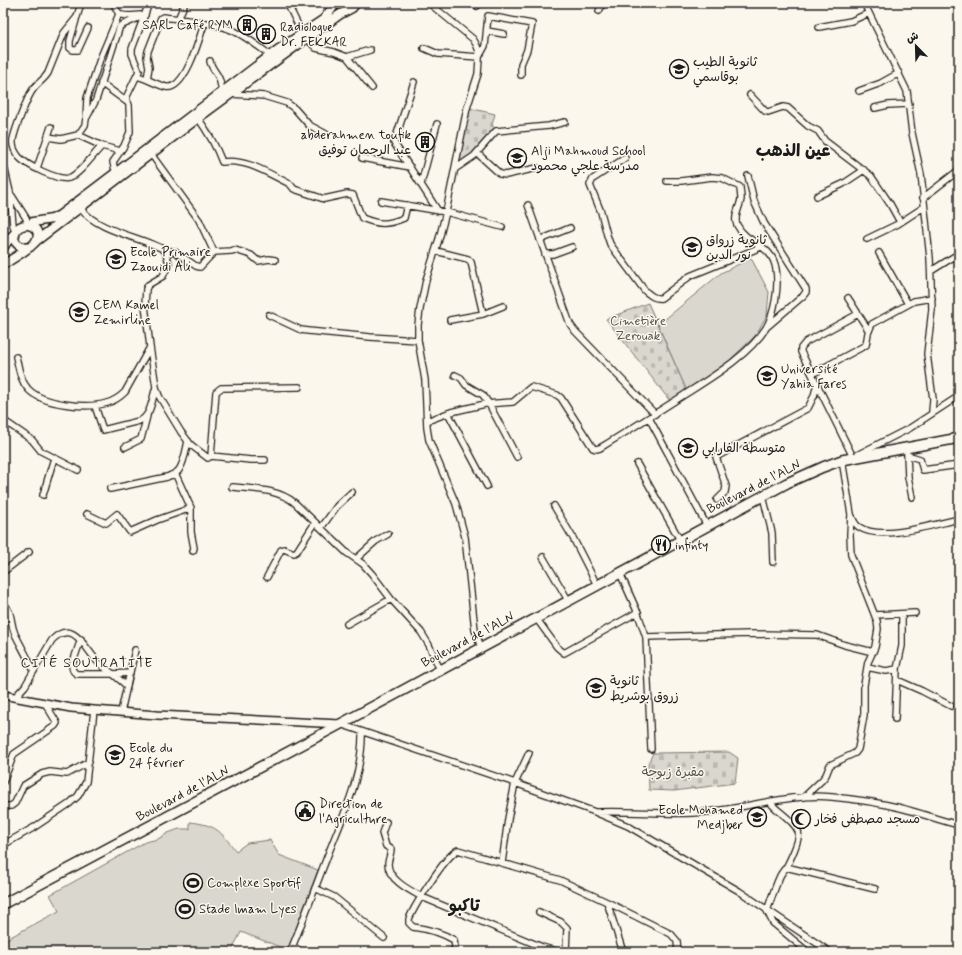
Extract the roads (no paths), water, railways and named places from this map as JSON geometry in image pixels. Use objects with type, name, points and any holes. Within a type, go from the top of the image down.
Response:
[{"type":"main road","points":[[3,248],[20,226],[52,219],[60,215],[116,171],[305,36],[324,19],[336,3],[342,9],[354,6]]},
{"type":"main road","points":[[3,265],[33,244],[198,118],[270,55],[305,36],[354,6]]},
{"type":"main road","points":[[15,233],[15,241],[19,246],[24,248],[33,244],[38,236],[36,230],[29,225]]},
{"type":"main road","name":"Boulevard de l'ALN","points":[[3,904],[787,483],[822,467],[842,460],[907,452],[959,438]]},
{"type":"street","points":[[3,10],[4,3]]},
{"type":"street","points":[[81,3],[70,42],[70,48],[73,50],[78,50],[88,28]]},
{"type":"street","points":[[114,3],[119,14],[123,16],[145,15]]},
{"type":"street","points":[[116,171],[113,162],[130,132],[129,105],[126,98],[138,71],[132,54],[132,49],[150,3]]},
{"type":"street","points":[[178,19],[185,3]]},
{"type":"street","points":[[287,3],[305,36],[314,46],[318,49],[334,52],[347,57],[372,88]]},
{"type":"street","points":[[429,3],[473,39],[476,44],[479,57],[478,74],[467,108],[446,212],[436,251],[426,280],[420,309],[418,340],[425,380],[429,440],[456,504],[465,537],[475,630],[481,648]]},
{"type":"street","points":[[599,11],[603,3]]},
{"type":"street","points":[[864,3],[907,91],[912,133],[921,174],[931,271],[932,298],[927,354],[933,399],[932,412]]},
{"type":"street","points":[[819,28],[851,21],[869,13]]},
{"type":"street","points":[[86,119],[87,98],[100,59],[119,14]]},
{"type":"street","points":[[78,135],[96,100],[120,26],[145,15]]},
{"type":"street","points":[[479,57],[485,46],[488,16],[532,24],[527,50],[521,64],[521,75]]},
{"type":"street","points":[[77,17],[64,33],[45,79],[32,90],[13,140],[14,147],[20,158],[37,168],[65,179],[70,178],[77,173],[102,146]]},
{"type":"street","points":[[147,79],[149,67],[147,57],[148,51],[160,18],[163,17],[234,31],[247,38],[270,55]]},
{"type":"street","points":[[137,76],[166,87],[178,81],[189,67],[204,24]]},
{"type":"street","points":[[487,31],[504,34]]},
{"type":"street","points":[[424,48],[438,54],[479,57]]},
{"type":"street","points":[[347,57],[370,50]]},
{"type":"street","points":[[210,61],[211,66],[220,81],[220,86],[226,93],[264,96],[287,103],[295,108],[309,125],[326,134]]},
{"type":"street","points":[[859,91],[880,83],[899,73]]},
{"type":"street","points":[[414,82],[394,143],[438,211]]},
{"type":"street","points":[[101,83],[127,102]]},
{"type":"street","points":[[750,95],[765,111],[768,112],[783,107],[788,108],[808,126],[818,131],[826,141],[871,176],[900,222]]},
{"type":"street","points":[[875,108],[888,105],[909,104]]},
{"type":"street","points":[[198,118],[207,130],[222,162],[229,161],[249,164],[290,184],[294,189],[324,199],[347,194],[353,195],[362,218],[371,222],[382,224],[404,218],[407,205]]},
{"type":"street","points":[[455,169],[474,156],[496,130],[549,126],[565,122]]},
{"type":"street","points":[[421,184],[437,124]]},
{"type":"street","points":[[37,168],[51,127]]},
{"type":"street","points":[[48,137],[61,139],[78,135],[102,146],[120,151]]},
{"type":"street","points":[[477,153],[500,174],[506,175],[537,168]]},
{"type":"street","points":[[151,154],[199,220],[214,252]]},
{"type":"street","points":[[362,158],[410,167]]},
{"type":"street","points":[[626,158],[593,179],[590,185],[601,212],[610,244],[645,290],[652,296],[661,298],[690,276],[761,247]]},
{"type":"street","points":[[3,162],[10,192],[15,233]]},
{"type":"street","points":[[817,196],[843,184],[864,170]]},
{"type":"street","points":[[923,198],[959,170]]},
{"type":"street","points":[[748,176],[754,201],[764,223],[806,289],[803,296],[766,327]]},
{"type":"street","points":[[427,421],[448,413],[489,404],[513,402],[531,387],[557,395],[561,398],[593,448],[596,449],[649,418],[729,365],[754,343],[766,327],[772,315],[776,270],[771,254],[743,233],[737,226],[735,220],[741,197],[740,187],[722,178],[712,177],[667,181]]},
{"type":"street","points":[[10,192],[27,219],[29,225]]},
{"type":"street","points":[[381,201],[446,212],[502,228]]},
{"type":"street","points":[[528,205],[570,324],[655,414]]},
{"type":"street","points":[[80,208],[90,219],[106,227],[156,245],[165,250],[174,252],[196,266],[200,267],[214,252],[236,250],[251,255],[258,261],[269,259],[275,260]]},
{"type":"street","points":[[867,239],[924,208]]},
{"type":"street","points":[[540,240],[570,228]]},
{"type":"street","points":[[545,254],[553,254],[572,247]]},
{"type":"street","points":[[165,250],[169,264],[162,276],[148,285],[146,289],[145,305],[156,387],[159,396],[166,409],[191,445],[208,458],[211,456],[266,460]]},
{"type":"street","points":[[436,251],[468,259],[471,262],[483,314]]},
{"type":"street","points":[[879,253],[908,304]]},
{"type":"street","points":[[931,271],[955,256]]},
{"type":"street","points":[[848,298],[868,331]]},
{"type":"street","points":[[812,374],[866,345],[868,331],[872,324],[908,304],[919,300],[932,298]]},
{"type":"street","points":[[450,320],[483,314],[503,306]]},
{"type":"street","points":[[858,314],[802,345],[801,352],[853,458],[910,428],[932,412],[959,396]]},
{"type":"street","points":[[269,315],[290,325],[308,331],[418,340]]},
{"type":"street","points":[[16,357],[22,380],[29,390],[39,396],[61,403],[88,407],[108,403],[119,398],[125,392],[150,347]]},
{"type":"street","points":[[455,375],[461,378],[466,385],[483,395],[517,457]]},
{"type":"street","points":[[717,500],[725,492],[726,486],[716,457],[808,408],[814,396],[817,384]]},
{"type":"street","points":[[125,447],[141,439],[156,387]]},
{"type":"street","points":[[211,456],[216,392],[218,389],[238,387],[299,387]]},
{"type":"street","points":[[95,406],[101,429],[105,431],[144,419],[148,414]]},
{"type":"street","points":[[448,413],[487,486]]},
{"type":"street","points":[[649,418],[707,526]]},
{"type":"street","points":[[3,420],[32,440],[40,451],[78,470]]},
{"type":"street","points":[[110,489],[167,477],[175,473],[179,470],[182,464],[188,441]]},
{"type":"street","points":[[907,452],[920,459],[923,470],[959,465]]},
{"type":"street","points":[[907,452],[908,477],[912,497]]},
{"type":"street","points":[[43,495],[54,458]]},
{"type":"street","points":[[842,460],[851,514],[854,522],[859,527],[871,532],[889,533],[919,528],[959,518]]},
{"type":"street","points":[[636,464],[680,540]]},
{"type":"street","points":[[175,473],[191,508],[193,551]]},
{"type":"street","points":[[232,488],[262,490],[288,498],[347,553],[372,574],[391,599],[421,632],[429,645],[440,670]]},
{"type":"street","points":[[321,528],[337,506],[352,492]]},
{"type":"street","points":[[763,496],[772,533],[773,562]]},
{"type":"street","points":[[554,506],[573,538],[597,585]]},
{"type":"street","points":[[87,514],[106,523],[117,514],[130,532],[163,517],[191,508]]},
{"type":"street","points":[[803,797],[822,780],[830,765],[855,753],[858,749],[864,715],[864,685],[868,662],[873,652],[878,629],[875,616],[851,555],[851,514]]},
{"type":"street","points":[[267,577],[281,550],[284,549],[294,553],[297,551],[315,523]]},
{"type":"street","points":[[356,559],[376,541],[388,534]]},
{"type":"street","points":[[3,572],[29,552]]},
{"type":"street","points":[[543,557],[568,600]]},
{"type":"street","points":[[620,573],[638,612],[646,637],[652,749]]},
{"type":"street","points":[[347,624],[391,599]]},
{"type":"street","points":[[3,602],[11,612],[12,625],[15,633],[34,670]]},
{"type":"street","points":[[536,618],[564,653],[638,612]]},
{"type":"street","points":[[875,616],[915,613]]},
{"type":"street","points":[[895,719],[898,669],[902,646],[902,614]]},
{"type":"street","points":[[16,698],[52,640],[57,635],[62,633],[78,635],[98,662],[127,686]]},
{"type":"street","points":[[646,637],[750,634],[817,635],[845,645],[873,652]]},
{"type":"street","points":[[81,639],[72,665],[74,672],[77,674],[130,673]]},
{"type":"street","points":[[121,712],[135,650]]},
{"type":"street","points":[[867,667],[886,671],[898,669]]},
{"type":"street","points":[[897,680],[952,706]]},
{"type":"street","points":[[3,695],[71,708],[94,710],[340,724],[515,783],[595,812],[628,826],[739,891],[830,952]]},
{"type":"street","points":[[3,782],[14,754],[55,726],[57,723],[46,703]]},
{"type":"street","points":[[3,845],[33,828],[69,804],[78,796],[86,782],[94,710]]},
{"type":"street","points":[[301,952],[292,949],[360,767],[363,743],[362,732]]},
{"type":"street","points":[[502,863],[515,783],[529,753]]},
{"type":"street","points":[[3,806],[11,806],[15,803],[23,786],[42,774],[50,772],[67,774],[88,762]]},
{"type":"street","points":[[595,812],[706,812],[803,797],[832,797],[893,807],[959,825]]},
{"type":"street","points":[[770,802],[774,808],[793,823],[798,831],[799,837],[786,867],[781,873],[767,911],[773,923],[808,952]]},
{"type":"street","points":[[386,822],[382,833],[386,846],[391,849],[391,856],[387,863],[388,869],[393,877],[409,891],[542,947],[560,952]]},
{"type":"street","points":[[454,952],[454,940],[430,929],[413,927],[409,923],[409,919],[443,865],[452,854],[458,850],[560,880],[671,934],[677,941],[678,952]]},
{"type":"street","points":[[786,867],[875,889]]},
{"type":"street","points":[[315,888],[334,897],[384,938]]},
{"type":"street","points":[[607,902],[623,952]]},
{"type":"street","points":[[539,912],[561,922],[567,928],[566,952]]},
{"type":"place","name":"SARL Café RYM","points":[[247,25]]},
{"type":"place","name":"Radiologue Dr. FEKKAR","points":[[266,34]]},
{"type":"place","name":"ثانوية الطيب بوقاسمي","points":[[679,69]]},
{"type":"place","name":"abderahmen toufik عبد الرحمان توفيق","points":[[425,142]]},
{"type":"place","name":"Alji Mahmoud School مدرسة علجي محمود","points":[[517,158]]},
{"type":"place","name":"ثانوية زرواق نور الدين","points":[[692,247]]},
{"type":"place","name":"Ecole Primaire Zaouidi Ali","points":[[116,259]]},
{"type":"place","name":"CEM Kamel Zemirline","points":[[79,312]]},
{"type":"place","name":"Université Yahia Fares","points":[[767,376]]},
{"type":"place","name":"متوسطة الفارابي","points":[[688,448]]},
{"type":"place","name":"infinty","points":[[661,545]]},
{"type":"place","name":"ثانوية زروق بوشريط","points":[[596,688]]},
{"type":"place","name":"Ecole du 24 février","points":[[115,755]]},
{"type":"place","name":"Direction de l'Agriculture","points":[[305,811]]},
{"type":"place","name":"Ecole Mohamed Medjber","points":[[757,817]]},
{"type":"place","name":"مسجد مصطفى فخار","points":[[801,819]]},
{"type":"place","name":"Complexe Sportif","points":[[193,883]]},
{"type":"place","name":"Stade Imam Lyes","points":[[185,909]]},
{"type":"district","name":"عين الذهب","points":[[793,151]]},
{"type":"district","name":"CITÉ SOUTRATITE","points":[[87,663]]},
{"type":"district","name":"تاكبو","points":[[464,906]]},
{"type":"park label","name":"Cimetière Zerouak","points":[[638,328]]},
{"type":"park label","name":"مقبرة زبوجة","points":[[673,772]]}]
